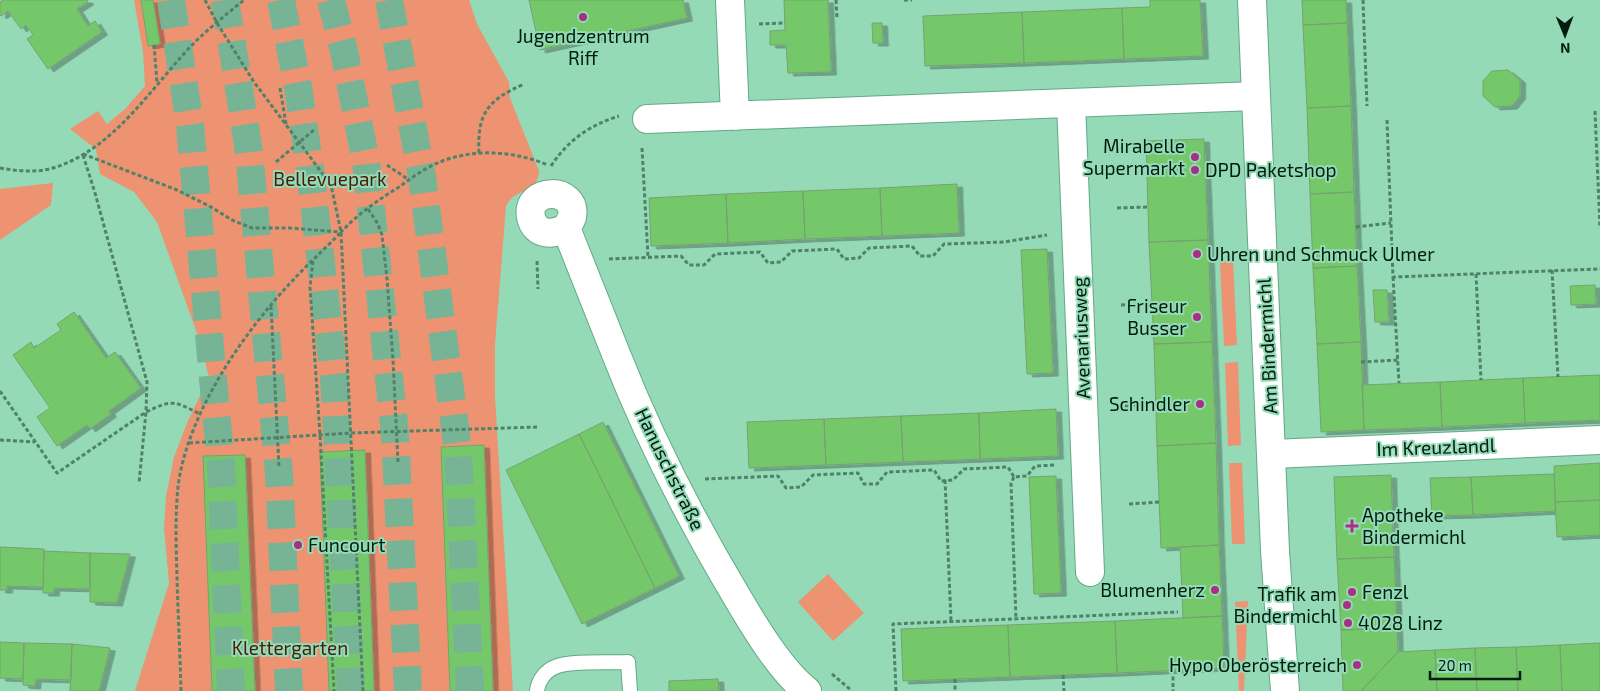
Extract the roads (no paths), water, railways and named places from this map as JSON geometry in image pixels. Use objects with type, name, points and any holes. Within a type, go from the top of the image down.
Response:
[{"type":"street","points":[[730,0],[735,116]]},
{"type":"street","name":"Am Bindermichl","points":[[1252,0],[1278,596],[1285,691]]},
{"type":"street","points":[[645,131],[735,116],[1256,96]]},
{"type":"street","name":"Avenariusweg","points":[[1071,103],[1090,572]]},
{"type":"street","name":"Hanuschstraße","points":[[566,228],[616,355],[682,496],[725,577],[751,620],[778,661],[807,691]]},
{"type":"street","name":"Im Kreuzlandl","points":[[1272,454],[1600,440]]},
{"type":"lane","points":[[537,691],[543,676],[554,667],[565,664],[628,662],[630,691]]},
{"type":"tunnel","points":[[171,0],[190,125],[221,464],[231,691]]},
{"type":"tunnel","points":[[225,0],[249,152],[279,474],[289,691]]},
{"type":"tunnel","points":[[281,0],[298,87],[310,169],[334,376],[351,691]]},
{"type":"tunnel","points":[[331,0],[344,51],[366,162],[395,434],[408,691]]},
{"type":"tunnel","points":[[389,0],[422,177],[458,450],[470,691]]},
{"type":"place","name":"Jugendzentrum Riff","points":[[583,17]]},
{"type":"place","name":"Mirabelle Supermarkt","points":[[1195,157]]},
{"type":"place","name":"DPD Paketshop","points":[[1195,170]]},
{"type":"place","name":"Uhren und Schmuck Ulmer","points":[[1197,254]]},
{"type":"place","name":"Friseur Busser","points":[[1197,317]]},
{"type":"place","name":"Schindler","points":[[1200,404]]},
{"type":"place","name":"Apotheke Bindermichl","points":[[1352,526]]},
{"type":"place","name":"Funcourt","points":[[298,545]]},
{"type":"place","name":"Blumenherz","points":[[1215,590]]},
{"type":"place","name":"Fenzl","points":[[1352,592]]},
{"type":"place","name":"Trafik am Bindermichl","points":[[1347,605]]},
{"type":"place","name":"4028 Linz","points":[[1348,623]]},
{"type":"place","name":"Hypo Oberösterreich","points":[[1357,665]]},
{"type":"park label","name":"Bellevuepark","points":[[330,179]]},
{"type":"park label","name":"Klettergarten","points":[[290,648]]}]
